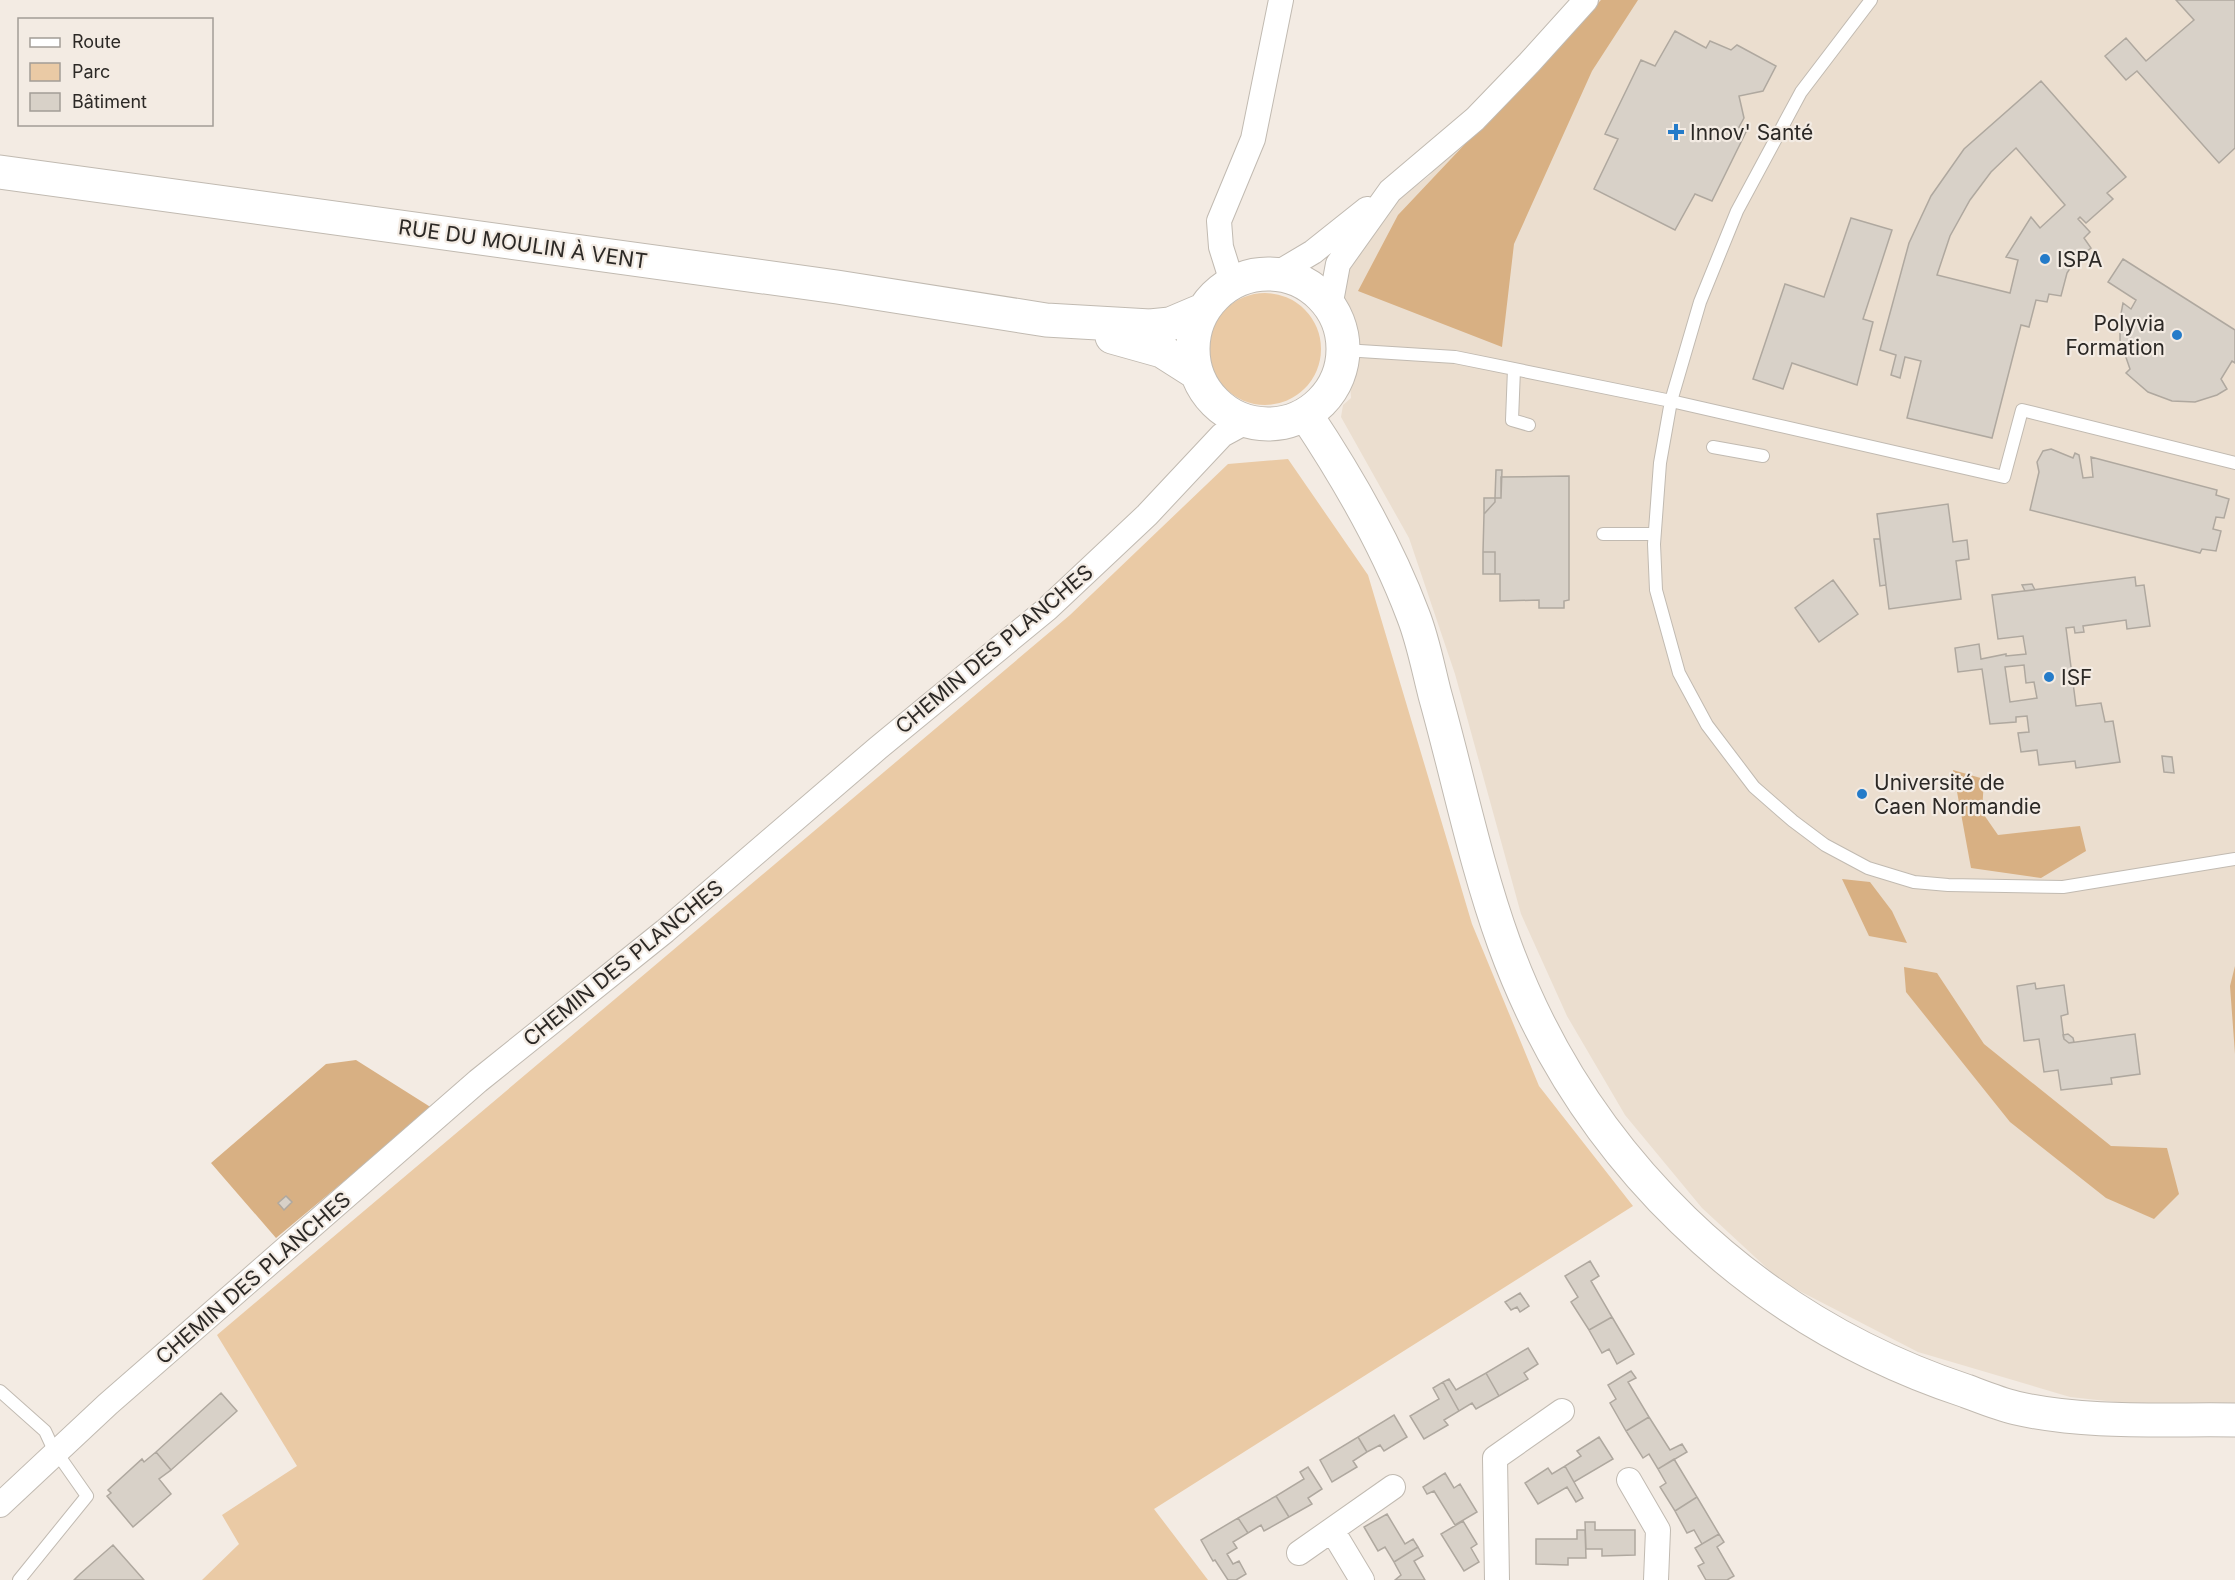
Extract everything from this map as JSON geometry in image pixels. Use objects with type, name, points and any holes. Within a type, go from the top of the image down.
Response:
[{"type":"main road","name":"RUE DU MOULIN À VENT","points":[[0,172],[837,287],[1046,320]]},
{"type":"main road","points":[[1261,274],[1276,274],[1297,279],[1316,291],[1330,307],[1342,334],[1344,350],[1341,369],[1333,388],[1322,403],[1306,415],[1287,423],[1266,425],[1245,422],[1227,413],[1207,395],[1196,372],[1192,346],[1197,322],[1216,294],[1232,282],[1261,274]]},
{"type":"main road","points":[[1046,320],[1150,326],[1170,324],[1203,310]]},
{"type":"main road","points":[[1046,320],[1162,351],[1196,372]]},
{"type":"main road","points":[[1306,415],[1336,459],[1383,542],[1415,618],[1504,944],[1544,1038],[1609,1138],[1665,1204],[1744,1274],[1792,1308],[1858,1347],[1920,1376],[2015,1407],[2069,1417],[2235,1420]]},
{"type":"main road","points":[[2069,1417],[2090,1426],[2143,1436],[2235,1441]]},
{"type":"street","points":[[1232,282],[1221,248],[1219,221],[1253,139],[1281,0]]},
{"type":"street","points":[[1276,274],[1313,252],[1475,119],[1586,0]]},
{"type":"street","points":[[1330,307],[1338,264],[1390,191]]},
{"type":"street","name":"CHEMIN DES PLANCHES","points":[[0,1505],[57,1451],[478,1081],[665,931],[878,748],[1047,609],[1147,515],[1222,435],[1245,422]]},
{"type":"street","points":[[1497,1580],[1495,1458],[1562,1411]]},
{"type":"street","points":[[1629,1480],[1658,1530],[1656,1580]]},
{"type":"street","points":[[1299,1553],[1393,1487]]},
{"type":"street","points":[[1332,1530],[1362,1580]]},
{"type":"lane","points":[[1871,0],[1801,92],[1737,211],[1700,302],[1671,401],[1660,463],[1654,534],[1656,590],[1679,673],[1707,725],[1754,786],[1793,821],[1825,845],[1868,868],[1914,882],[1962,887],[2063,887],[2235,858]]},
{"type":"lane","points":[[1344,350],[1455,357],[1671,401],[2004,477],[2022,410],[2235,464]]},
{"type":"lane","points":[[1514,369],[1512,420],[1529,425]]},
{"type":"lane","points":[[1713,447],[1763,456]]},
{"type":"lane","points":[[1603,534],[1654,534]]},
{"type":"lane","points":[[0,1391],[45,1431],[87,1496],[19,1580]]},
{"type":"shaded area","name":"Université de Caen Normandie","points":[[1586,0],[2235,0],[2235,1408],[2179,1409],[2070,1397],[1918,1352],[1782,1282],[1702,1208],[1625,1115],[1567,1016],[1521,914],[1455,674],[1409,538],[1341,417],[1343,405],[1351,398],[1346,314],[1341,304],[1342,276],[1396,201],[1429,176],[1475,119]]},
{"type":"shaded area","points":[[1601,0],[1638,0],[1592,71],[1514,244],[1502,347],[1358,291],[1398,215]]},
{"type":"shaded area","points":[[1953,770],[1984,779],[1982,812],[1998,835],[2080,826],[2086,851],[2041,878],[1971,868]]},
{"type":"shaded area","points":[[1842,879],[1870,882],[1892,911],[1907,943],[1869,936]]},
{"type":"shaded area","points":[[2235,966],[2235,1054],[2230,986]]},
{"type":"shaded area","points":[[1904,967],[1937,973],[1984,1044],[2111,1146],[2167,1148],[2179,1194],[2154,1219],[2106,1198],[2010,1122],[1906,992]]},
{"type":"shaded area","points":[[356,1060],[432,1108],[276,1238],[211,1163],[326,1064]]},
{"type":"green space","points":[[1265,293],[1287,297],[1305,309],[1317,327],[1321,349],[1317,371],[1305,389],[1287,401],[1265,405],[1243,401],[1225,389],[1213,371],[1209,349],[1213,327],[1225,309],[1243,297]]},
{"type":"green space","points":[[1288,459],[1368,575],[1472,924],[1539,1086],[1633,1206],[1154,1509],[1208,1580],[202,1580],[239,1544],[222,1515],[297,1466],[217,1335],[1070,615],[1228,464]]},
{"type":"building","points":[[2176,0],[2235,0],[2235,148],[2219,163],[2137,71],[2126,80],[2105,56],[2126,38],[2146,61],[2194,20]]},
{"type":"building","name":"Innov' Santé","points":[[1675,31],[1706,48],[1710,41],[1731,50],[1737,45],[1776,66],[1763,91],[1739,96],[1744,118],[1739,127],[1747,130],[1712,201],[1695,194],[1675,230],[1594,189],[1618,139],[1605,134],[1641,60],[1655,66]]},
{"type":"building","name":"ISPA","points":[[2041,81],[2126,177],[2107,193],[2113,199],[2086,223],[2080,217],[2078,219],[2090,232],[2084,238],[2091,248],[2074,262],[2067,273],[2061,296],[2049,294],[2047,302],[2036,300],[2029,327],[2021,325],[1992,438],[1907,418],[1921,361],[1905,357],[1900,378],[1891,375],[1896,355],[1880,350],[1909,243],[1931,196],[1964,149]],"holes":[[[2016,148],[2065,205],[2040,228],[2031,217],[2006,257],[2018,260],[2010,293],[1937,275],[1950,236],[1970,200],[1991,172]]]},
{"type":"building","points":[[1851,218],[1892,230],[1863,319],[1873,322],[1857,385],[1792,363],[1783,389],[1753,379],[1785,284],[1824,297]]},
{"type":"building","name":"Polyvia Formation","points":[[2123,259],[2235,330],[2235,363],[2232,361],[2221,379],[2227,389],[2195,402],[2172,401],[2148,392],[2126,373],[2130,369],[2120,340],[2120,319],[2123,303],[2131,309],[2136,300],[2108,282]]},
{"type":"building","points":[[2051,449],[2073,458],[2075,453],[2079,455],[2083,478],[2093,477],[2091,457],[2217,490],[2216,495],[2229,499],[2224,518],[2216,517],[2213,529],[2221,531],[2216,551],[2202,549],[2200,553],[2030,510],[2039,472],[2037,462],[2043,451]]},
{"type":"building","points":[[1496,470],[1502,470],[1501,498],[1495,498]]},
{"type":"building","points":[[1569,476],[1569,600],[1564,601],[1564,608],[1539,608],[1539,600],[1500,601],[1500,574],[1495,574],[1495,552],[1483,552],[1484,514],[1495,502],[1495,498],[1501,498],[1501,477]]},
{"type":"building","points":[[1484,498],[1495,498],[1495,502],[1484,514]]},
{"type":"building","points":[[1948,504],[1953,542],[1967,540],[1969,559],[1956,561],[1961,599],[1889,609],[1877,514]]},
{"type":"building","points":[[1874,539],[1880,539],[1886,585],[1880,586]]},
{"type":"building","points":[[1483,552],[1495,552],[1495,574],[1483,574]]},
{"type":"building","name":"ISF","points":[[2135,577],[2136,586],[2144,585],[2150,626],[2127,629],[2126,620],[2083,626],[2084,632],[2075,633],[2074,627],[2066,628],[2076,706],[2101,703],[2105,722],[2113,721],[2120,762],[2076,768],[2075,761],[2039,765],[2037,750],[2021,752],[2018,733],[2029,732],[2027,716],[2016,717],[2016,722],[1990,724],[1982,669],[1958,672],[1955,648],[1979,644],[1981,659],[2006,654],[2006,656],[2026,654],[2023,636],[1998,639],[1992,595]],"holes":[[[2024,665],[2026,683],[2034,682],[2037,698],[2010,702],[2005,667]]]},
{"type":"building","points":[[1833,580],[1858,614],[1819,642],[1795,608]]},
{"type":"building","points":[[2032,584],[2035,590],[2025,591],[2022,585]]},
{"type":"building","points":[[2162,756],[2172,757],[2174,773],[2164,772]]},
{"type":"building","points":[[2035,983],[2036,989],[2064,985],[2068,1014],[2061,1016],[2064,1039],[2069,1043],[2135,1034],[2140,1074],[2111,1078],[2112,1084],[2061,1090],[2058,1070],[2044,1072],[2039,1039],[2024,1041],[2017,986]]},
{"type":"building","points":[[2068,1034],[2074,1042],[2069,1043],[2064,1039],[2063,1035]]},
{"type":"building","points":[[286,1196],[292,1202],[284,1210],[278,1203]]},
{"type":"building","points":[[1590,1261],[1599,1276],[1591,1281],[1612,1317],[1589,1330],[1571,1302],[1578,1297],[1565,1276]]},
{"type":"building","points":[[1520,1293],[1529,1306],[1520,1312],[1517,1307],[1511,1310],[1505,1302]]},
{"type":"building","points":[[1612,1317],[1634,1354],[1617,1364],[1609,1349],[1602,1353],[1589,1330]]},
{"type":"building","points":[[1528,1348],[1538,1364],[1524,1373],[1528,1379],[1499,1396],[1486,1373]]},
{"type":"building","points":[[1631,1371],[1636,1378],[1628,1382],[1649,1417],[1626,1431],[1610,1403],[1616,1399],[1608,1385]]},
{"type":"building","points":[[1486,1373],[1499,1396],[1476,1409],[1472,1403],[1459,1411],[1443,1382],[1449,1379],[1456,1390]]},
{"type":"building","points":[[1443,1382],[1459,1411],[1444,1420],[1448,1425],[1424,1439],[1410,1416],[1439,1399],[1433,1388]]},
{"type":"building","points":[[221,1393],[237,1411],[171,1470],[156,1452]]},
{"type":"building","points":[[1394,1415],[1407,1437],[1384,1451],[1380,1445],[1367,1452],[1358,1437]]},
{"type":"building","points":[[1649,1417],[1670,1450],[1682,1444],[1687,1452],[1658,1469],[1649,1454],[1643,1458],[1626,1431]]},
{"type":"building","points":[[1358,1437],[1367,1452],[1353,1461],[1357,1467],[1332,1482],[1320,1460]]},
{"type":"building","points":[[1599,1437],[1613,1459],[1574,1482],[1565,1466],[1581,1456],[1577,1451]]},
{"type":"building","points":[[156,1452],[171,1470],[159,1479],[171,1494],[133,1527],[107,1496],[111,1493],[108,1490],[142,1459],[144,1462]]},
{"type":"building","points":[[1674,1459],[1697,1497],[1675,1511],[1660,1487],[1666,1483],[1658,1469]]},
{"type":"building","points":[[1565,1466],[1583,1498],[1576,1502],[1567,1487],[1538,1504],[1525,1483],[1548,1468],[1552,1474]]},
{"type":"building","points":[[1308,1467],[1322,1489],[1308,1498],[1312,1504],[1289,1517],[1276,1496],[1304,1479],[1300,1472]]},
{"type":"building","points":[[1445,1473],[1454,1488],[1460,1484],[1477,1512],[1455,1525],[1434,1491],[1427,1494],[1423,1487]]},
{"type":"building","points":[[1276,1496],[1289,1517],[1264,1531],[1261,1525],[1248,1533],[1238,1518]]},
{"type":"building","points":[[1697,1497],[1719,1534],[1702,1544],[1694,1530],[1687,1533],[1675,1511]]},
{"type":"building","points":[[1387,1514],[1405,1544],[1413,1539],[1418,1547],[1394,1562],[1385,1547],[1378,1551],[1364,1527]]},
{"type":"building","points":[[1238,1518],[1248,1533],[1233,1542],[1237,1548],[1227,1554],[1233,1564],[1239,1561],[1246,1574],[1236,1580],[1228,1580],[1215,1560],[1213,1561],[1201,1540]]},
{"type":"building","points":[[1463,1521],[1477,1544],[1471,1548],[1479,1562],[1464,1571],[1441,1534]]},
{"type":"building","points":[[1585,1522],[1595,1522],[1595,1530],[1635,1530],[1635,1555],[1602,1556],[1602,1549],[1586,1549]]},
{"type":"building","points":[[1577,1530],[1585,1530],[1586,1558],[1568,1558],[1568,1565],[1536,1564],[1536,1539],[1577,1539]]},
{"type":"building","points":[[1719,1534],[1724,1542],[1717,1547],[1734,1576],[1727,1580],[1706,1580],[1698,1566],[1704,1563],[1695,1548]]},
{"type":"building","points":[[113,1545],[144,1580],[74,1580],[80,1574]]},
{"type":"building","points":[[1418,1547],[1423,1556],[1414,1561],[1425,1580],[1395,1580],[1401,1575],[1394,1562]]},
{"type":"place","name":"Innov' Santé","points":[[1676,132]]},
{"type":"place","name":"ISPA","points":[[2045,259]]},
{"type":"place","name":"Polyvia Formation","points":[[2177,335]]},
{"type":"place","name":"ISF","points":[[2049,677]]},
{"type":"place","name":"Université de Caen Normandie","points":[[1862,794]]}]
